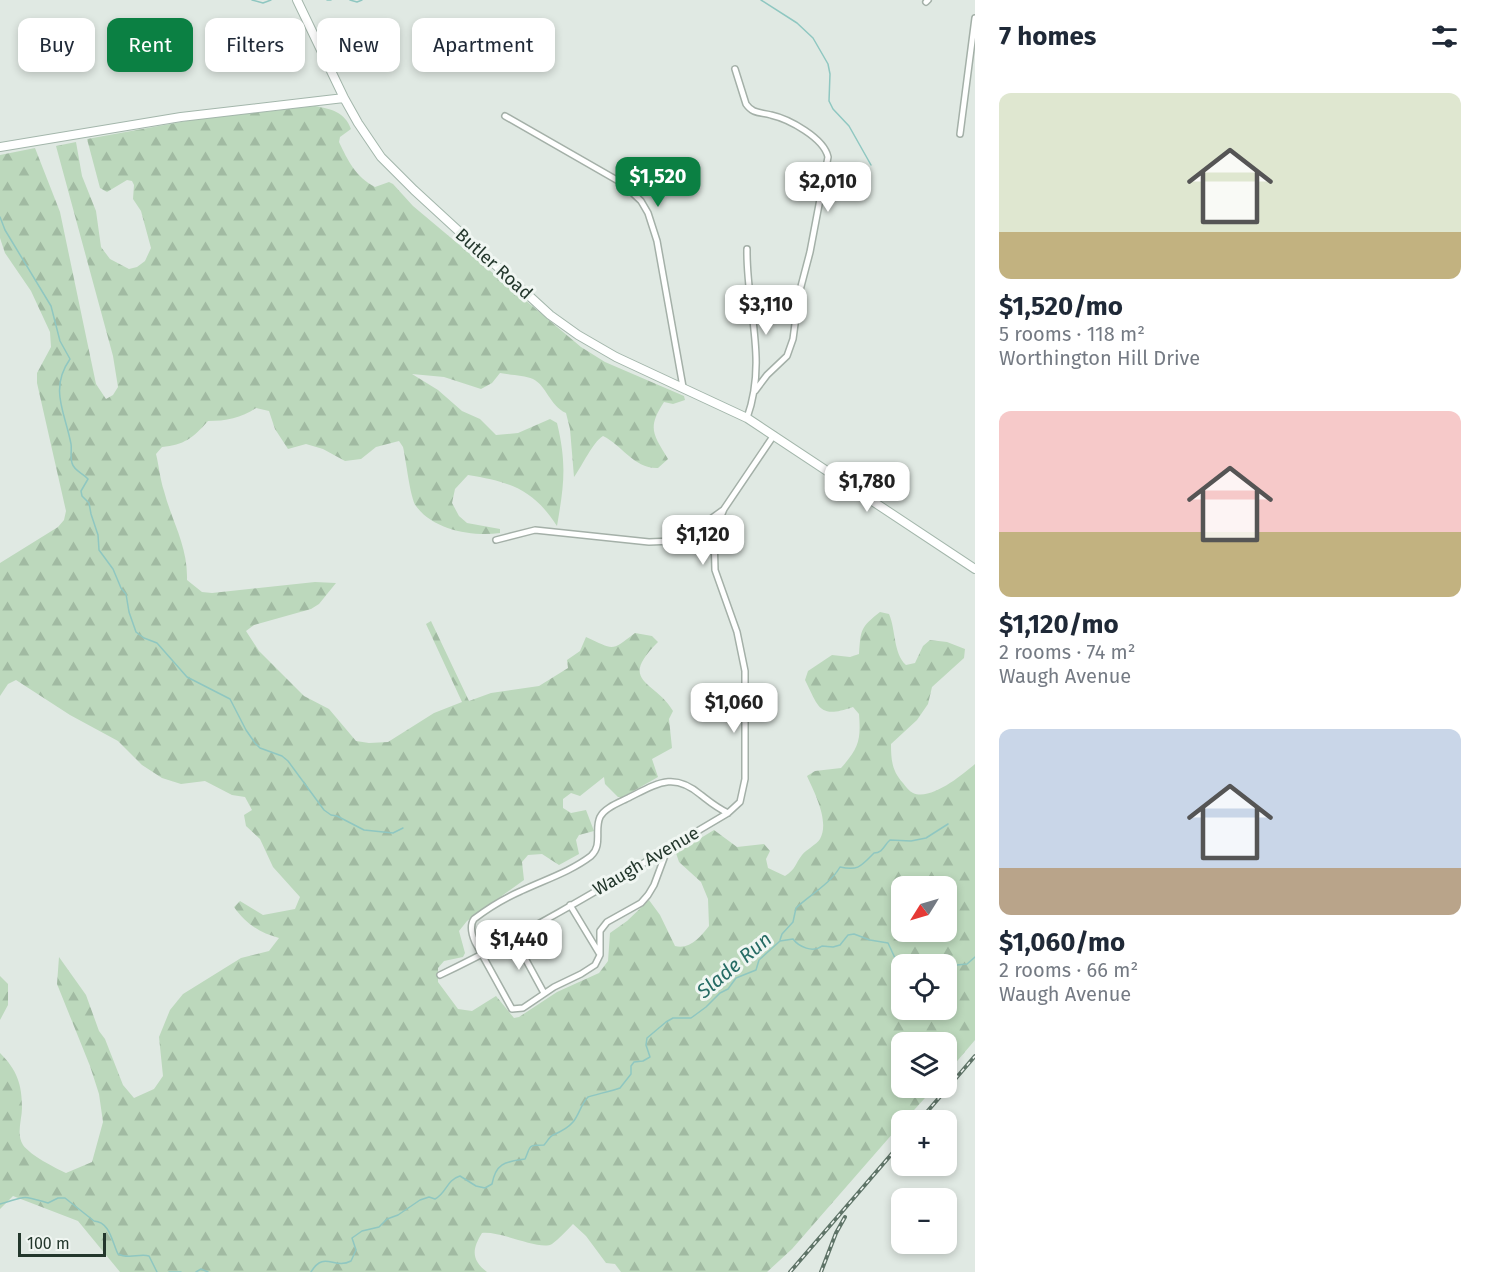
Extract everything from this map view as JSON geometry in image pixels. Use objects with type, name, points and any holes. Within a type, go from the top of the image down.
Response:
[{"type":"main road","name":"Butler Road","points":[[297,0],[344,98],[366,136],[396,173],[550,315],[595,346],[747,417],[975,569]]},
{"type":"main road","points":[[0,147],[192,115],[344,98]]},
{"type":"street","points":[[960,134],[975,18]]},
{"type":"street","points":[[735,69],[749,108],[793,124],[822,144],[828,157],[810,252],[799,294],[794,339],[787,356],[767,375],[755,391]]},
{"type":"street","points":[[505,116],[622,183],[641,201],[648,213],[657,241],[683,387]]},
{"type":"street","points":[[747,249],[747,281],[753,309],[758,364],[755,391],[747,417]]},
{"type":"street","points":[[496,540],[536,530],[649,543],[673,541],[687,536],[724,509],[774,435]]},
{"type":"street","name":"Waugh Avenue","points":[[440,975],[514,938],[728,813],[740,802],[744,788],[746,750],[743,657],[713,560],[714,533],[724,509]]},
{"type":"street","points":[[667,849],[648,896],[641,903],[607,922],[600,931],[599,960],[591,969],[544,993],[523,1008],[512,1009],[473,936],[471,923],[478,916],[520,891],[544,882],[591,855],[598,844],[599,823],[605,811],[658,784],[678,782],[728,813]]},
{"type":"street","points":[[570,905],[600,954]]},
{"type":"street","points":[[514,938],[544,993]]},
{"type":"green space","points":[[315,106],[337,112],[351,129],[340,137],[339,142],[349,162],[368,183],[375,187],[389,182],[393,184],[413,206],[581,347],[605,362],[684,396],[685,400],[673,404],[664,402],[655,418],[654,431],[668,459],[658,468],[635,461],[603,436],[591,449],[574,477],[570,429],[566,413],[560,410],[538,382],[522,376],[500,373],[492,383],[481,389],[444,377],[412,374],[438,390],[462,411],[480,419],[496,435],[518,433],[550,419],[557,423],[563,474],[557,526],[539,503],[508,484],[468,475],[455,489],[452,503],[459,516],[467,523],[500,529],[500,533],[466,533],[443,526],[423,514],[414,502],[403,447],[399,441],[376,447],[361,459],[345,461],[323,449],[306,444],[288,449],[275,429],[269,411],[256,408],[233,418],[208,421],[188,440],[162,447],[156,454],[167,502],[185,556],[187,580],[202,592],[212,593],[315,582],[336,583],[319,604],[311,609],[254,625],[246,631],[259,651],[304,696],[329,709],[356,741],[388,742],[434,713],[462,702],[426,624],[431,621],[469,701],[491,693],[539,686],[568,668],[567,660],[580,651],[586,637],[612,647],[635,633],[652,636],[658,642],[646,655],[640,674],[673,711],[669,719],[672,748],[652,759],[658,777],[623,797],[618,797],[605,784],[604,777],[580,796],[571,793],[563,799],[563,808],[571,813],[586,810],[594,831],[579,835],[576,840],[579,854],[559,865],[542,854],[528,855],[522,862],[524,880],[467,921],[459,931],[465,953],[463,957],[444,961],[438,968],[438,982],[458,1009],[472,1011],[496,996],[514,1018],[519,1017],[557,992],[599,973],[608,961],[610,933],[627,921],[649,900],[660,915],[675,946],[686,946],[695,941],[709,926],[708,899],[701,882],[679,862],[676,853],[714,830],[737,847],[764,844],[770,851],[766,859],[768,868],[785,876],[804,853],[820,839],[823,832],[822,815],[807,776],[815,771],[841,768],[847,761],[858,743],[859,714],[853,707],[833,712],[817,704],[805,680],[808,671],[832,655],[850,657],[859,654],[863,630],[880,612],[889,614],[899,654],[906,665],[915,663],[923,646],[930,640],[947,642],[965,649],[964,658],[932,687],[928,704],[917,720],[891,744],[891,750],[893,765],[899,779],[910,791],[920,795],[946,786],[975,764],[975,1040],[957,1061],[957,1032],[891,1032],[891,1098],[925,1098],[914,1110],[891,1110],[891,1135],[792,1249],[767,1272],[621,1272],[615,1264],[606,1263],[586,1236],[573,1224],[555,1242],[546,1245],[482,1233],[476,1244],[475,1254],[478,1263],[487,1272],[120,1272],[78,1221],[13,1196],[0,1209],[0,1053],[11,1065],[20,1085],[21,1141],[26,1149],[37,1157],[66,1173],[92,1162],[103,1122],[99,1094],[90,1066],[57,984],[59,957],[86,995],[123,1085],[134,1098],[154,1089],[163,1076],[159,1037],[170,1010],[183,994],[241,958],[269,951],[279,938],[254,927],[234,907],[240,901],[263,915],[295,909],[300,897],[273,867],[260,839],[246,826],[244,815],[252,810],[245,797],[232,795],[205,781],[181,784],[162,778],[142,765],[118,741],[70,715],[16,680],[8,684],[0,696],[0,563],[58,527],[64,520],[66,511],[37,383],[37,373],[51,347],[50,332],[31,291],[5,253],[0,238],[0,155],[35,148],[60,212],[96,384],[106,399],[113,395],[118,387],[113,356],[56,146],[76,142],[82,176],[96,211],[101,247],[110,259],[129,269],[137,267],[145,261],[151,248],[141,211],[133,199],[132,181],[127,180],[107,192],[100,188],[87,139],[192,120]]},
{"type":"green space","points":[[0,976],[8,984],[8,1005],[0,1020]]},
{"type":"waterway","points":[[252,0],[263,3],[271,0]]},
{"type":"waterway","points":[[350,0],[357,2],[362,0]]},
{"type":"waterway","points":[[761,0],[797,23],[813,38],[828,64],[829,101],[833,109],[849,126],[871,165]]},
{"type":"waterway","points":[[0,217],[5,230],[51,306],[60,341],[70,359],[60,380],[60,401],[71,444],[71,461],[73,466],[88,479],[81,491],[82,496],[89,503],[98,535],[99,550],[113,569],[126,594],[136,632],[157,643],[187,677],[230,699],[255,743],[260,748],[282,756],[288,761],[324,810],[364,830],[393,833],[403,828]]},
{"type":"waterway","points":[[780,940],[782,934],[793,922],[796,908],[826,884],[840,867],[856,868],[881,850],[890,840],[911,841],[926,838],[948,824]]},
{"type":"waterway","name":"Slade Run","points":[[311,1272],[320,1262],[345,1263],[351,1261],[356,1250],[352,1238],[362,1231],[379,1227],[387,1219],[398,1215],[420,1200],[429,1197],[435,1199],[455,1178],[460,1176],[476,1186],[485,1188],[492,1184],[499,1167],[512,1161],[525,1159],[530,1147],[544,1145],[552,1136],[571,1124],[588,1097],[620,1088],[631,1074],[631,1066],[634,1062],[650,1057],[646,1045],[647,1038],[673,1018],[691,1018],[728,989],[736,978],[756,970],[759,960],[780,941],[793,939],[802,947],[815,949],[822,946],[840,945],[848,935],[854,934],[888,943],[893,954]]},
{"type":"waterway","name":"Slade Run","points":[[957,965],[967,964],[975,957]]},
{"type":"waterway","name":"Slade Run","points":[[0,1204],[20,1198],[48,1203],[58,1198],[65,1198],[94,1221],[104,1225],[110,1233],[118,1254],[149,1256],[157,1272]]},
{"type":"waterway","name":"Slade Run","points":[[196,1272],[201,1269],[208,1272]]},
{"type":"waterway","name":"Slade Run","points":[[169,1272],[181,1272]]},
{"type":"railway","points":[[929,1110],[975,1056]]},
{"type":"railway","points":[[790,1272],[891,1155]]},
{"type":"railway","points":[[821,1272],[836,1233],[845,1217]]}]
